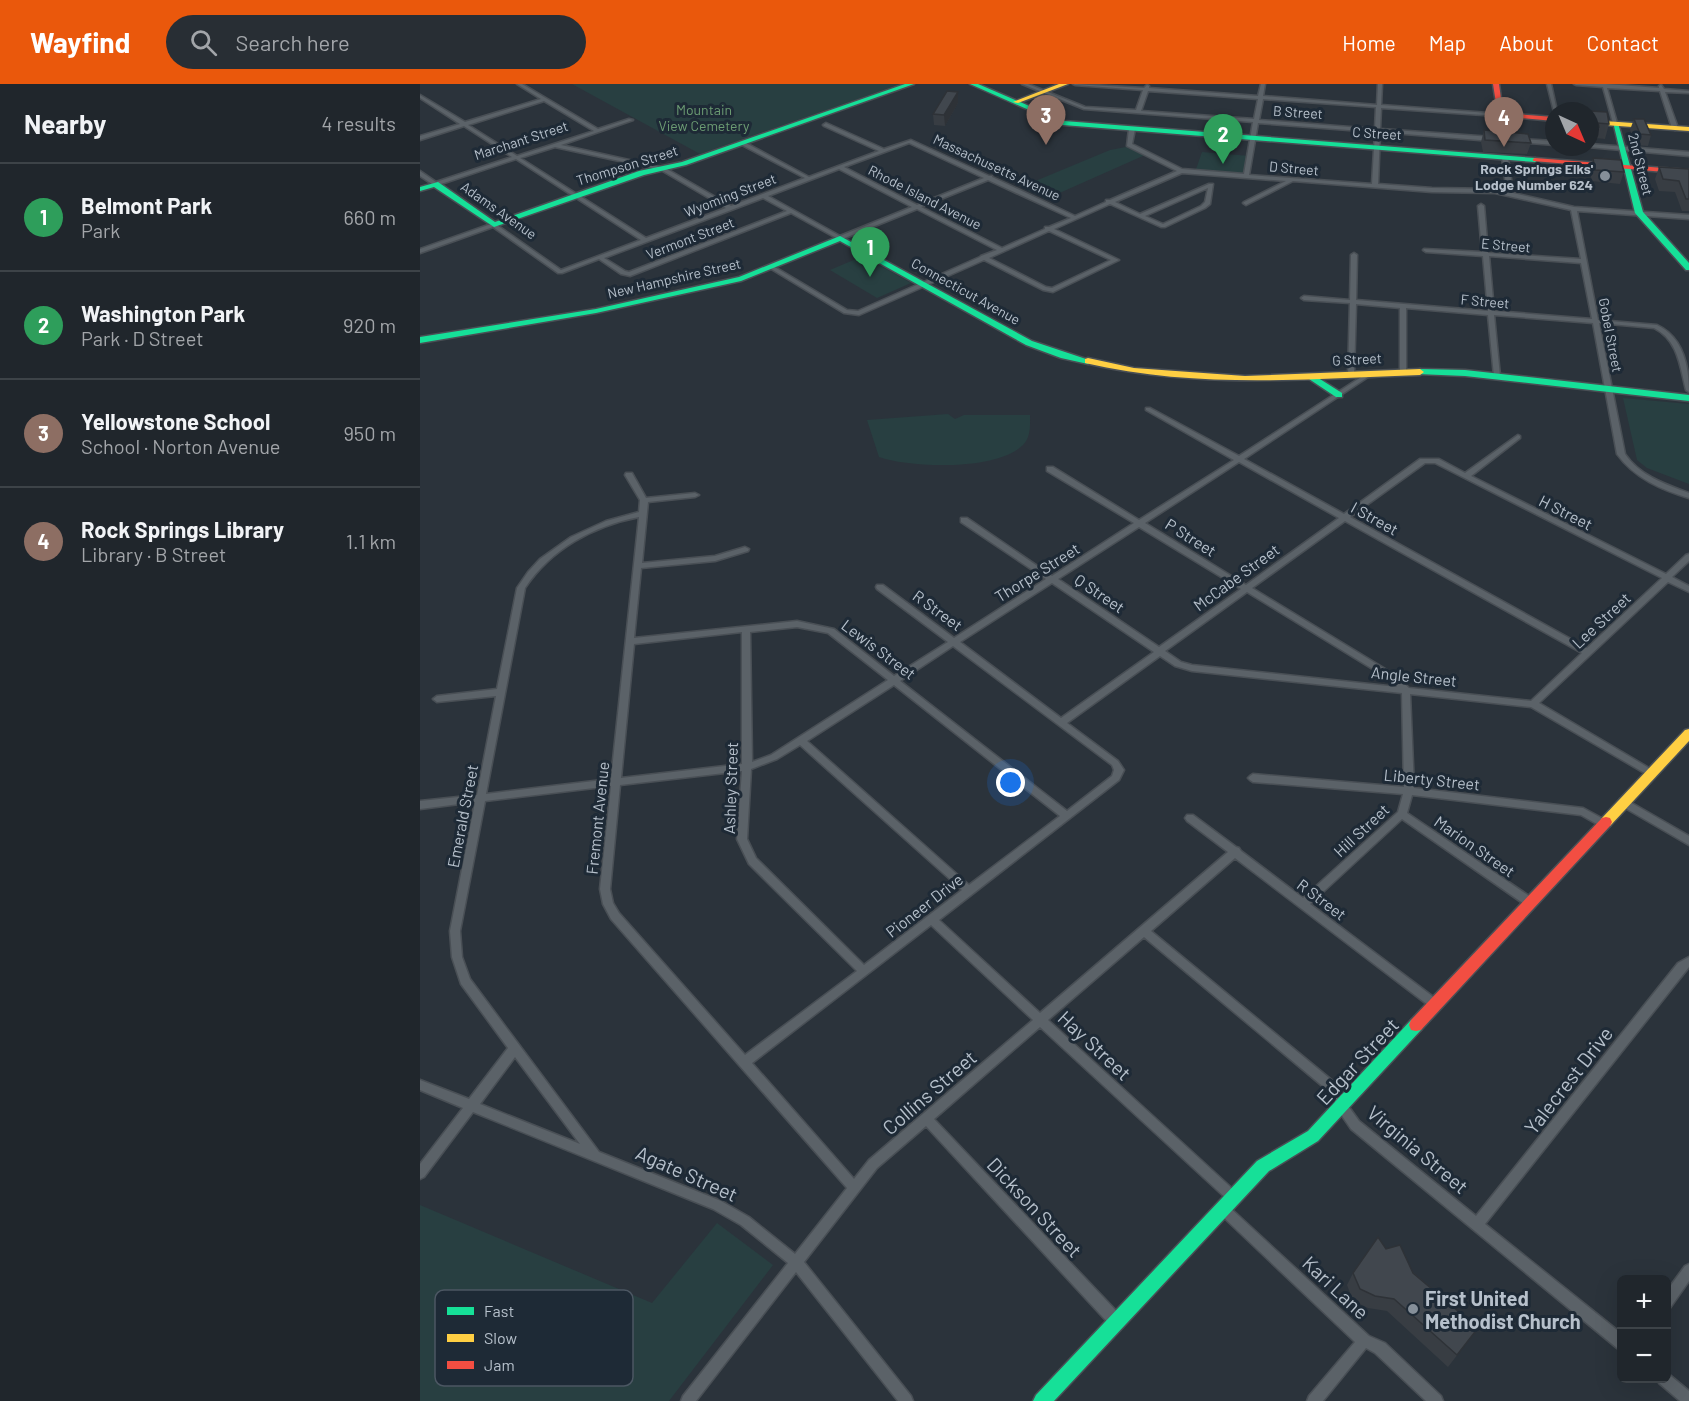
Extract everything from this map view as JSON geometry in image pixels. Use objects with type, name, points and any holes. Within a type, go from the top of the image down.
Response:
[{"type":"street","points":[[519,84],[598,130]]},
{"type":"street","name":"Thompson Street","points":[[420,251],[911,84]]},
{"type":"street","name":"C Street","points":[[973,84],[1063,123],[1689,172]]},
{"type":"street","name":"B Street","points":[[1024,84],[1084,108],[1545,142]]},
{"type":"street","points":[[1016,102],[1065,84]]},
{"type":"street","points":[[1075,84],[1147,87],[1261,98],[1545,118]]},
{"type":"street","points":[[1246,176],[1263,84]]},
{"type":"street","points":[[1375,186],[1380,84]]},
{"type":"street","points":[[1496,84],[1503,140]]},
{"type":"street","points":[[1549,84],[1553,102]]},
{"type":"street","points":[[1576,84],[1661,87],[1689,92]]},
{"type":"street","name":"2nd Street","points":[[1604,85],[1639,213],[1689,268]]},
{"type":"street","points":[[1138,112],[1147,87]]},
{"type":"street","points":[[1661,87],[1675,128]]},
{"type":"street","points":[[420,96],[645,240]]},
{"type":"street","points":[[420,138],[545,99]]},
{"type":"street","name":"Marchant Street","points":[[420,189],[631,120]]},
{"type":"street","points":[[1599,122],[1689,129]]},
{"type":"street","points":[[826,125],[882,150]]},
{"type":"street","points":[[1132,129],[1129,145],[1181,171]]},
{"type":"street","name":"Wyoming Street","points":[[560,272],[909,141]]},
{"type":"street","name":"Massachusetts Avenue","points":[[909,141],[1074,217]]},
{"type":"street","points":[[742,143],[808,178]]},
{"type":"street","points":[[555,145],[663,169],[730,208]]},
{"type":"street","points":[[1599,147],[1689,153]]},
{"type":"street","points":[[1505,158],[1510,194]]},
{"type":"street","name":"Rhode Island Avenue","points":[[839,167],[1000,249]]},
{"type":"street","name":"D Street","points":[[771,267],[853,313],[860,313],[1108,201],[1181,171],[1432,190],[1478,190],[1510,194],[1574,209],[1689,217]]},
{"type":"street","name":"Adams Avenue","points":[[420,173],[560,272]]},
{"type":"street","points":[[1108,201],[1163,226],[1203,207],[1208,202],[1210,185],[1215,174]]},
{"type":"street","name":"New Hampshire Street","points":[[420,340],[639,303],[741,279],[990,177]]},
{"type":"street","points":[[1246,203],[1291,180]]},
{"type":"street","points":[[1140,216],[1210,185]]},
{"type":"street","name":"Connecticut Avenue","points":[[763,195],[1029,343]]},
{"type":"street","points":[[1481,206],[1497,376]]},
{"type":"street","name":"Gobel Street","points":[[1574,209],[1622,454],[1627,464],[1689,496]]},
{"type":"street","name":"Vermont Street","points":[[599,257],[622,273],[630,274],[792,211]]},
{"type":"street","points":[[983,257],[1046,289],[1053,290],[1116,260],[1047,228]]},
{"type":"street","name":"E Street","points":[[1426,250],[1584,261]]},
{"type":"street","points":[[1351,375],[1354,255]]},
{"type":"street","name":"F Street","points":[[1305,297],[1647,325],[1663,329],[1674,339],[1689,390]]},
{"type":"street","points":[[1403,306],[1403,372]]},
{"type":"street","name":"G Street","points":[[1029,343],[1064,356],[1097,364],[1173,376],[1245,380],[1403,372],[1497,376],[1689,398]]},
{"type":"street","name":"Thorpe Street","points":[[420,805],[747,767],[774,757],[1339,396],[1369,374]]},
{"type":"street","points":[[1311,376],[1323,382],[1339,396]]},
{"type":"street","name":"I Street","points":[[1149,409],[1588,652]]},
{"type":"street","points":[[1466,476],[1518,437]]},
{"type":"street","name":"H Street","points":[[1430,460],[1689,589]]},
{"type":"street","name":"McCabe Street","points":[[1062,722],[1424,461],[1430,460]]},
{"type":"street","name":"P Street","points":[[1050,468],[1392,677],[1406,690]]},
{"type":"street","points":[[629,475],[644,500],[695,495]]},
{"type":"street","name":"Fremont Avenue","points":[[644,500],[605,889],[608,904],[615,916],[853,1186]]},
{"type":"street","name":"Emerald Street","points":[[595,1155],[465,981],[457,957],[455,931],[521,588],[530,572],[542,558],[562,545],[612,521],[643,514]]},
{"type":"street","name":"Q Street","points":[[964,520],[1159,651]]},
{"type":"street","points":[[639,566],[715,558],[745,549]]},
{"type":"street","name":"Lee Street","points":[[1533,704],[1689,557]]},
{"type":"street","name":"R Street","points":[[880,587],[1062,722],[1115,763],[1119,770]]},
{"type":"street","name":"Lewis Street","points":[[631,640],[797,624],[831,631],[1067,816]]},
{"type":"street","name":"Ashley Street","points":[[746,629],[747,767],[742,839],[752,861],[864,971]]},
{"type":"street","name":"Angle Street","points":[[1159,651],[1178,664],[1192,668],[1533,704],[1651,773]]},
{"type":"street","name":"Hill Street","points":[[1303,904],[1402,814],[1409,790],[1406,690]]},
{"type":"street","points":[[437,699],[502,692]]},
{"type":"street","name":"Edgar Street","points":[[1042,1401],[1263,1166],[1276,1156],[1306,1142],[1342,1106],[1689,733]]},
{"type":"street","points":[[800,740],[968,890]]},
{"type":"street","name":"Pioneer Drive","points":[[745,1062],[1116,778],[1119,770]]},
{"type":"street","name":"Liberty Street","points":[[1252,778],[1409,790],[1583,812],[1604,824]]},
{"type":"street","points":[[1623,802],[1689,841]]},
{"type":"street","name":"Marion Street","points":[[1402,814],[1531,903]]},
{"type":"street","name":"R Street","points":[[1190,818],[1436,1005]]},
{"type":"street","name":"Collins Street","points":[[688,1401],[797,1263],[853,1186],[873,1164],[1236,851]]},
{"type":"street","name":"Hay Street","points":[[931,920],[1233,1197]]},
{"type":"street","name":"Virginia Street","points":[[1144,931],[1336,1091],[1342,1106],[1356,1125],[1617,1339]]},
{"type":"street","name":"Yalecrest Drive","points":[[1477,1224],[1682,966],[1689,961]]},
{"type":"street","points":[[420,1173],[515,1048]]},
{"type":"street","name":"Agate Street","points":[[420,1086],[717,1205],[745,1221],[797,1263],[906,1401]]},
{"type":"street","name":"Dickson Street","points":[[926,1118],[1117,1322]]},
{"type":"street","name":"Kari Lane","points":[[1223,1209],[1364,1341],[1314,1401]]},
{"type":"street","points":[[1671,1297],[1689,1270]]},
{"type":"street","points":[[1364,1341],[1380,1348],[1436,1401]]},
{"type":"street","points":[[1670,1383],[1689,1400]]},
{"type":"green space","name":"Mountain View Cemetery","points":[[572,84],[901,84],[700,154]]},
{"type":"green space","points":[[1126,147],[1145,155],[1046,199],[1021,187],[1110,150]]},
{"type":"green space","points":[[1202,152],[1250,156],[1246,176],[1195,172]]},
{"type":"green space","points":[[863,256],[911,283],[877,298],[830,270]]},
{"type":"green space","points":[[1623,398],[1689,404],[1689,484],[1647,468],[1637,460]]},
{"type":"green space","points":[[948,414],[955,419],[964,415],[1030,415],[1029,435],[1023,445],[1011,453],[974,463],[931,465],[893,461],[879,457],[867,420]]},
{"type":"green space","points":[[420,1205],[621,1290],[435,1290],[435,1386],[633,1386],[633,1295],[652,1303],[717,1223],[773,1265],[669,1401],[420,1401]]},
{"type":"building","points":[[947,91],[958,92],[944,115],[933,114]]},
{"type":"building","points":[[1599,112],[1607,112],[1609,124],[1599,123]]},
{"type":"building","points":[[1634,119],[1644,119],[1651,135],[1640,134]]},
{"type":"building","points":[[1484,130],[1528,134],[1531,143],[1485,140]]},
{"type":"building","points":[[1593,158],[1621,160],[1624,172],[1595,170]]},
{"type":"building","points":[[1659,167],[1689,169],[1689,199],[1686,199],[1679,181],[1663,179]]},
{"type":"building","name":"First United Methodist Church","points":[[1378,1237],[1386,1249],[1400,1245],[1413,1273],[1478,1328],[1457,1355],[1394,1299],[1375,1296],[1360,1289],[1353,1273]]},
{"type":"traffic: fast","points":[[420,189],[435,184],[494,225],[642,173],[684,164],[911,84]]},
{"type":"traffic: fast","points":[[973,84],[1063,123],[1535,160]]},
{"type":"traffic: fast","points":[[1615,123],[1639,213],[1689,268]]},
{"type":"traffic: fast","points":[[420,340],[596,311],[741,279],[840,238],[1029,343],[1064,356],[1088,361]]},
{"type":"traffic: fast","points":[[1420,372],[1465,373],[1689,398]]},
{"type":"traffic: fast","points":[[1312,377],[1339,395]]},
{"type":"traffic: fast","points":[[1042,1401],[1263,1166],[1313,1136],[1416,1025]]},
{"type":"traffic: slow","points":[[1016,102],[1065,84]]},
{"type":"traffic: slow","points":[[1599,123],[1689,129]]},
{"type":"traffic: slow","points":[[1088,361],[1134,371],[1245,379],[1420,372]]},
{"type":"traffic: slow","points":[[1606,822],[1689,733]]},
{"type":"traffic: jam","points":[[1496,84],[1500,115],[1545,118]]},
{"type":"traffic: jam","points":[[1535,160],[1689,172]]},
{"type":"traffic: jam","points":[[1416,1025],[1606,822]]},
{"type":"place","name":"Yellowstone School","points":[[1046,145]]},
{"type":"place","name":"Rock Springs Library","points":[[1504,147]]},
{"type":"place","name":"Washington Park","points":[[1223,164]]},
{"type":"place","name":"Rock Springs Elks' Lodge Number 624","points":[[1605,176]]},
{"type":"place","name":"Belmont Park","points":[[870,277]]},
{"type":"place","name":"First United Methodist Church","points":[[1413,1309]]}]
